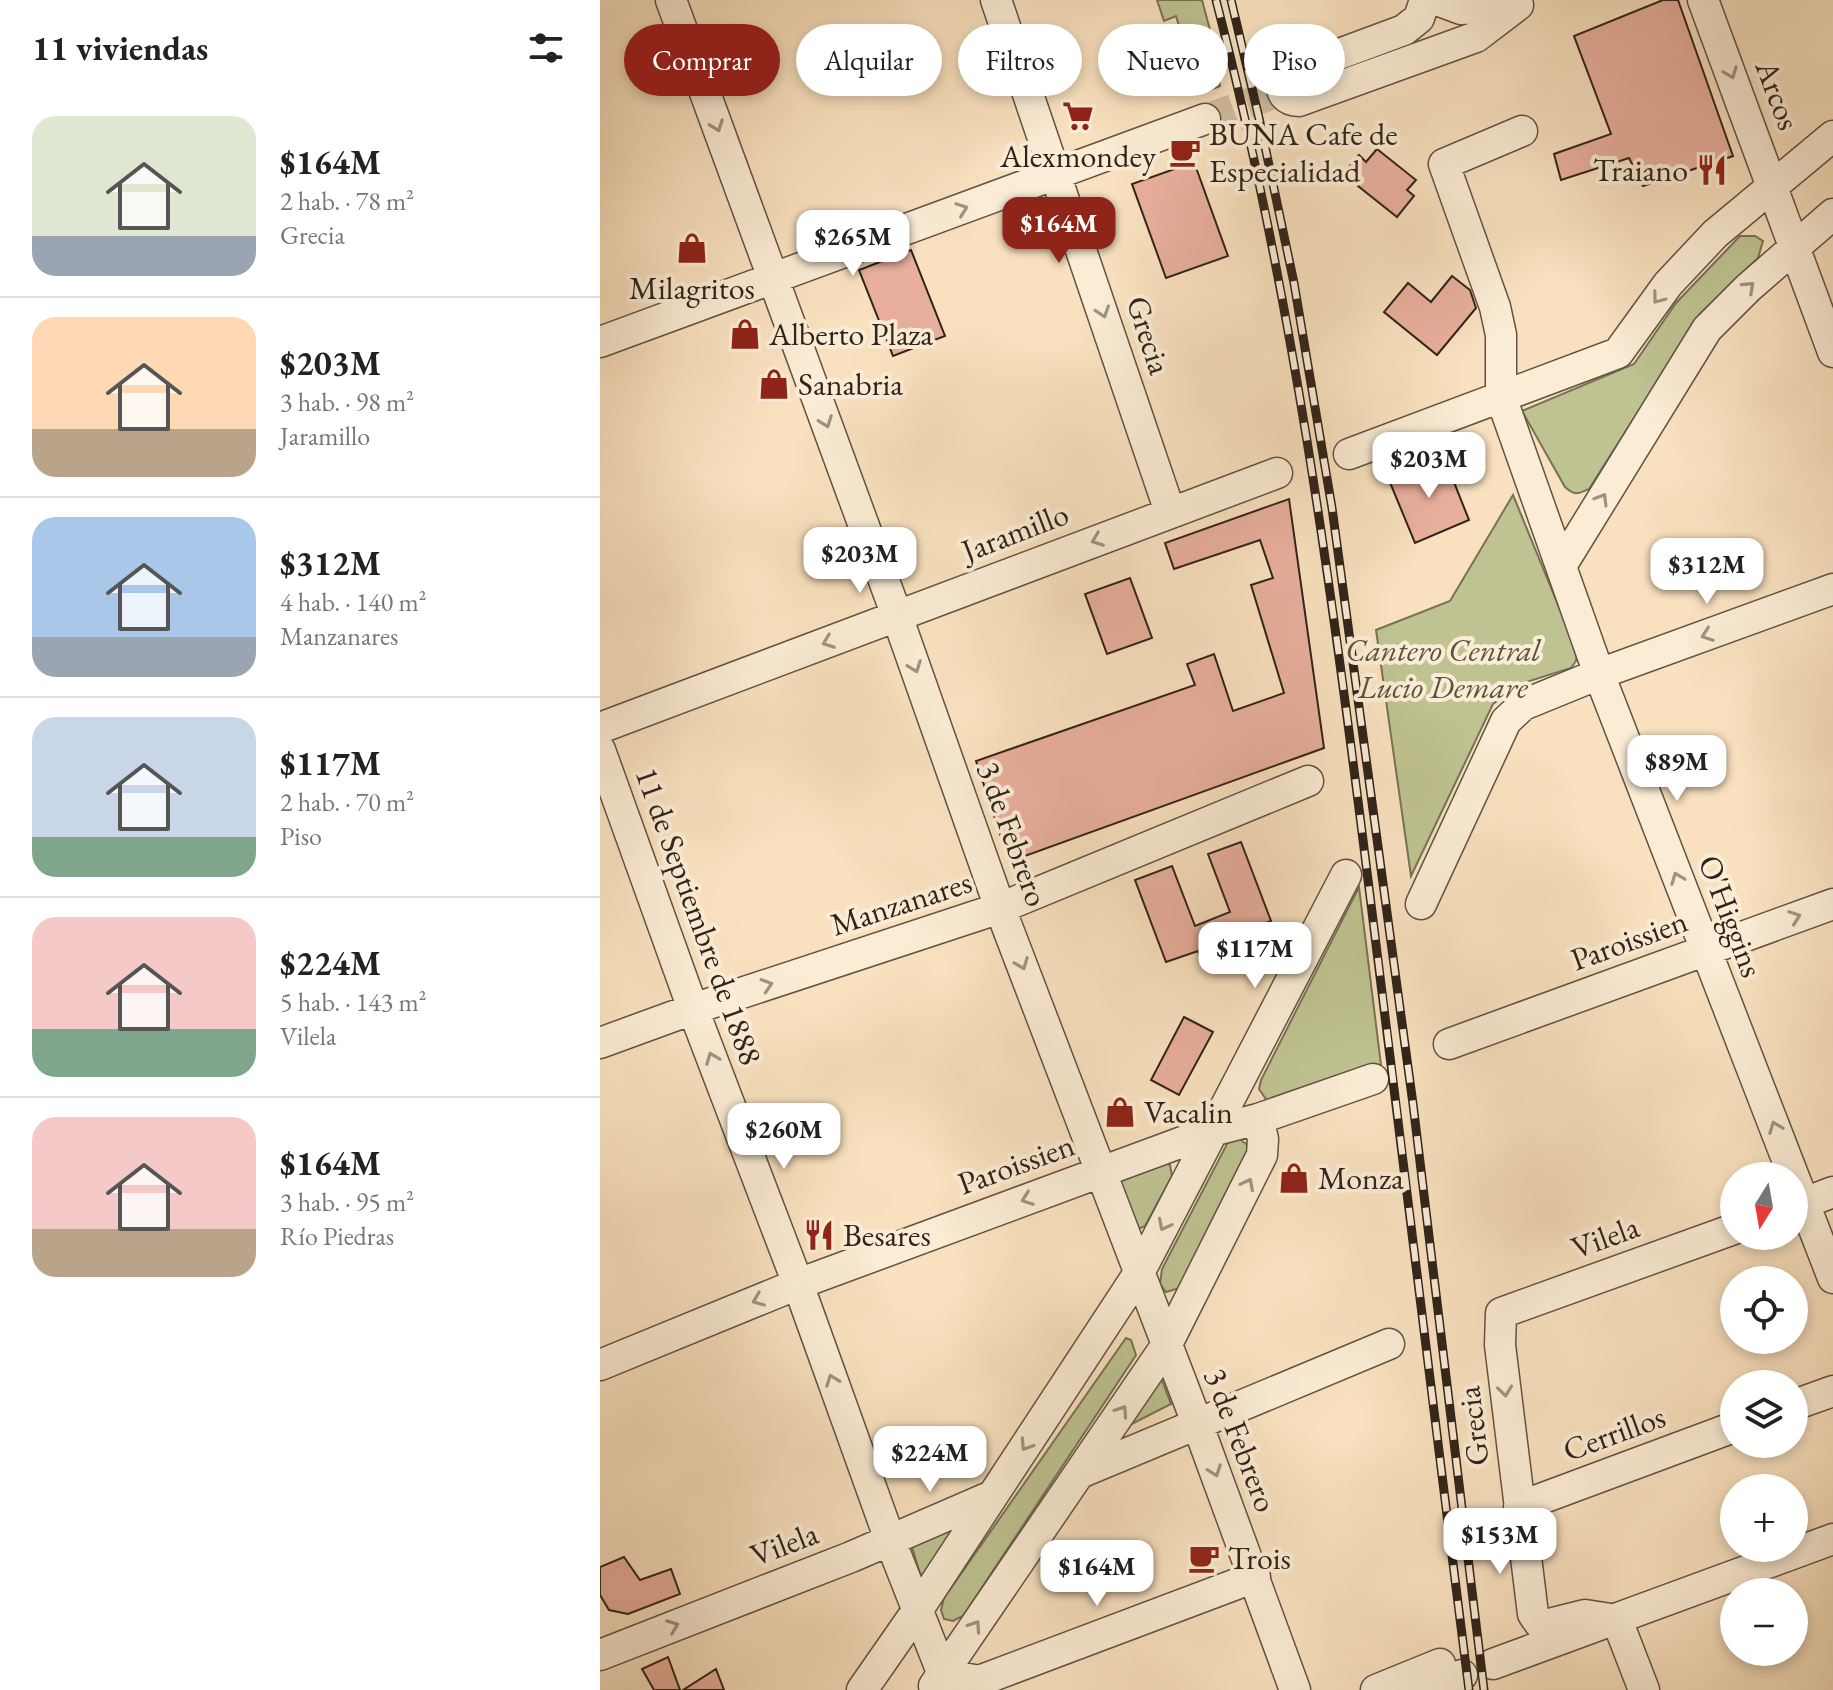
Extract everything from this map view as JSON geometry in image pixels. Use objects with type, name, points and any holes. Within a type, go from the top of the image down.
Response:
[{"type":"street","name":"3 de Febrero","points":[[671,0],[897,616],[1000,908],[1197,1423],[1295,1690]]},
{"type":"street","name":"Grecia","points":[[996,0],[1170,512]]},
{"type":"street","points":[[1425,0],[1421,15],[1404,30],[1288,73],[1282,81],[1283,94],[1299,101],[1476,37],[1525,2]]},
{"type":"street","points":[[1437,0],[1452,8],[1466,9],[1525,2]]},
{"type":"street","name":"Arcos","points":[[1703,0],[1795,246],[1820,275],[1833,352]]},
{"type":"street","points":[[1345,68],[1525,2]]},
{"type":"street","points":[[1056,174],[1094,144],[1177,114],[1199,108],[1212,119],[1212,133],[1203,140],[1082,186],[1074,196],[1070,213]]},
{"type":"street","points":[[600,342],[1205,119]]},
{"type":"street","name":"O'Higgins","points":[[1522,131],[1444,164],[1495,307],[1501,335],[1501,397],[1599,674],[1783,1162]]},
{"type":"street","points":[[1349,454],[1618,353],[1668,284],[1715,234],[1833,136]]},
{"type":"street","points":[[1561,566],[1707,329],[1748,288],[1833,214]]},
{"type":"street","name":"Jaramillo","points":[[600,728],[1277,473]]},
{"type":"street","points":[[1421,904],[1506,721],[1523,705],[1833,589]]},
{"type":"street","name":"11 de Septiembre de 1888","points":[[600,750],[693,1009],[798,1284],[941,1685]]},
{"type":"street","name":"Manzanares","points":[[600,1043],[693,1009],[1000,908],[1308,781]]},
{"type":"street","points":[[862,1690],[1139,1273],[1346,875]]},
{"type":"street","name":"Paroissien","points":[[1449,1044],[1833,904]]},
{"type":"street","name":"Paroissien","points":[[600,1365],[798,1284],[1212,1131],[1258,1119],[1373,1079]]},
{"type":"street","points":[[941,1685],[1166,1346],[1262,1155],[1263,1139],[1258,1119]]},
{"type":"street","points":[[1808,1202],[1833,1192]]},
{"type":"street","name":"O'Higgins","points":[[1808,1224],[1833,1278]]},
{"type":"street","name":"Vilela","points":[[1501,1313],[1720,1234]]},
{"type":"street","name":"Grecia","points":[[1501,1313],[1500,1345],[1530,1604],[1540,1624],[1585,1615],[1617,1620]]},
{"type":"street","points":[[1080,1473],[1389,1344]]},
{"type":"street","points":[[1808,1400],[1833,1391]]},
{"type":"street","name":"Cerrillos","points":[[1519,1507],[1720,1432]]},
{"type":"street","name":"Vilela","points":[[600,1655],[890,1540],[992,1496]]},
{"type":"street","points":[[1506,1667],[1595,1645],[1617,1620],[1833,1539]]},
{"type":"street","points":[[941,1685],[979,1681],[1255,1577]]},
{"type":"street","points":[[1617,1620],[1644,1690]]},
{"type":"street","points":[[1376,1690],[1451,1670],[1423,1690]]},
{"type":"green space","points":[[1157,0],[1202,0],[1208,24],[1178,24],[1176,16],[1164,21]]},
{"type":"green space","points":[[1740,236],[1755,236],[1763,241],[1758,258],[1701,313],[1589,489],[1577,493],[1568,490],[1522,411],[1634,364],[1676,303]]},
{"type":"green space","name":"Cantero Central Lucio Demare","points":[[1513,495],[1577,651],[1576,661],[1571,668],[1523,683],[1493,704],[1411,876],[1376,630],[1450,601]]},
{"type":"green space","points":[[1359,887],[1381,1065],[1268,1102],[1259,1089],[1261,1080]]},
{"type":"green space","points":[[1236,1136],[1250,1147],[1183,1287],[1166,1292],[1160,1284],[1162,1269],[1227,1144]]},
{"type":"green space","points":[[1162,1162],[1170,1165],[1172,1176],[1145,1226],[1136,1230],[1120,1181]]},
{"type":"green space","points":[[1126,1338],[1131,1340],[1136,1355],[963,1616],[953,1621],[944,1619],[941,1610],[944,1598]]},
{"type":"green space","points":[[1158,1370],[1171,1404],[1122,1429]]},
{"type":"green space","points":[[958,1523],[922,1580],[911,1544]]},
{"type":"building","points":[[1663,0],[1678,0],[1733,156],[1643,186],[1629,158],[1561,180],[1554,154],[1611,134],[1574,36]]},
{"type":"building","points":[[1377,149],[1416,180],[1407,190],[1414,196],[1397,217],[1343,174],[1359,155],[1366,162]]},
{"type":"building","points":[[1194,162],[1228,256],[1166,278],[1132,184]]},
{"type":"building","points":[[911,250],[945,336],[893,356],[859,270]]},
{"type":"building","points":[[1452,276],[1470,290],[1476,308],[1437,355],[1384,312],[1408,283],[1431,302]]},
{"type":"building","points":[[1444,457],[1469,520],[1415,543],[1389,480]]},
{"type":"building","points":[[1289,499],[1324,748],[1025,856],[1004,846],[976,761],[1195,685],[1187,664],[1214,654],[1233,711],[1284,693],[1251,585],[1273,578],[1260,540],[1174,569],[1165,543]]},
{"type":"building","points":[[1130,578],[1152,638],[1107,654],[1085,594]]},
{"type":"building","points":[[1241,842],[1271,921],[1239,933],[1247,953],[1205,969],[1198,951],[1166,962],[1135,880],[1172,866],[1195,926],[1230,912],[1208,854]]},
{"type":"building","points":[[1184,1017],[1213,1032],[1179,1095],[1151,1080]]},
{"type":"building","points":[[624,1557],[640,1580],[671,1569],[680,1594],[628,1614],[609,1610],[600,1595],[600,1567]]},
{"type":"building","points":[[668,1657],[680,1690],[654,1690],[642,1669]]},
{"type":"building","points":[[716,1669],[724,1690],[683,1690]]},
{"type":"tunnel","points":[[1205,119],[1268,96]]},
{"type":"railway","points":[[1216,0],[1267,220],[1324,553],[1355,776],[1469,1690]]},
{"type":"railway","points":[[1231,0],[1294,283],[1332,508],[1413,1104],[1484,1690]]},
{"type":"place","name":"Alexmondey","points":[[1078,116]]},
{"type":"place","name":"BUNA Cafe de Especialidad","points":[[1185,152]]},
{"type":"place","name":"Traiano","points":[[1712,170]]},
{"type":"place","name":"Milagritos","points":[[692,248]]},
{"type":"place","name":"Alberto Plaza","points":[[745,334]]},
{"type":"place","name":"Sanabria","points":[[774,384]]},
{"type":"place","name":"Vacalin","points":[[1120,1112]]},
{"type":"place","name":"Monza","points":[[1294,1178]]},
{"type":"place","name":"Besares","points":[[819,1235]]},
{"type":"place","name":"Trois","points":[[1204,1558]]}]
